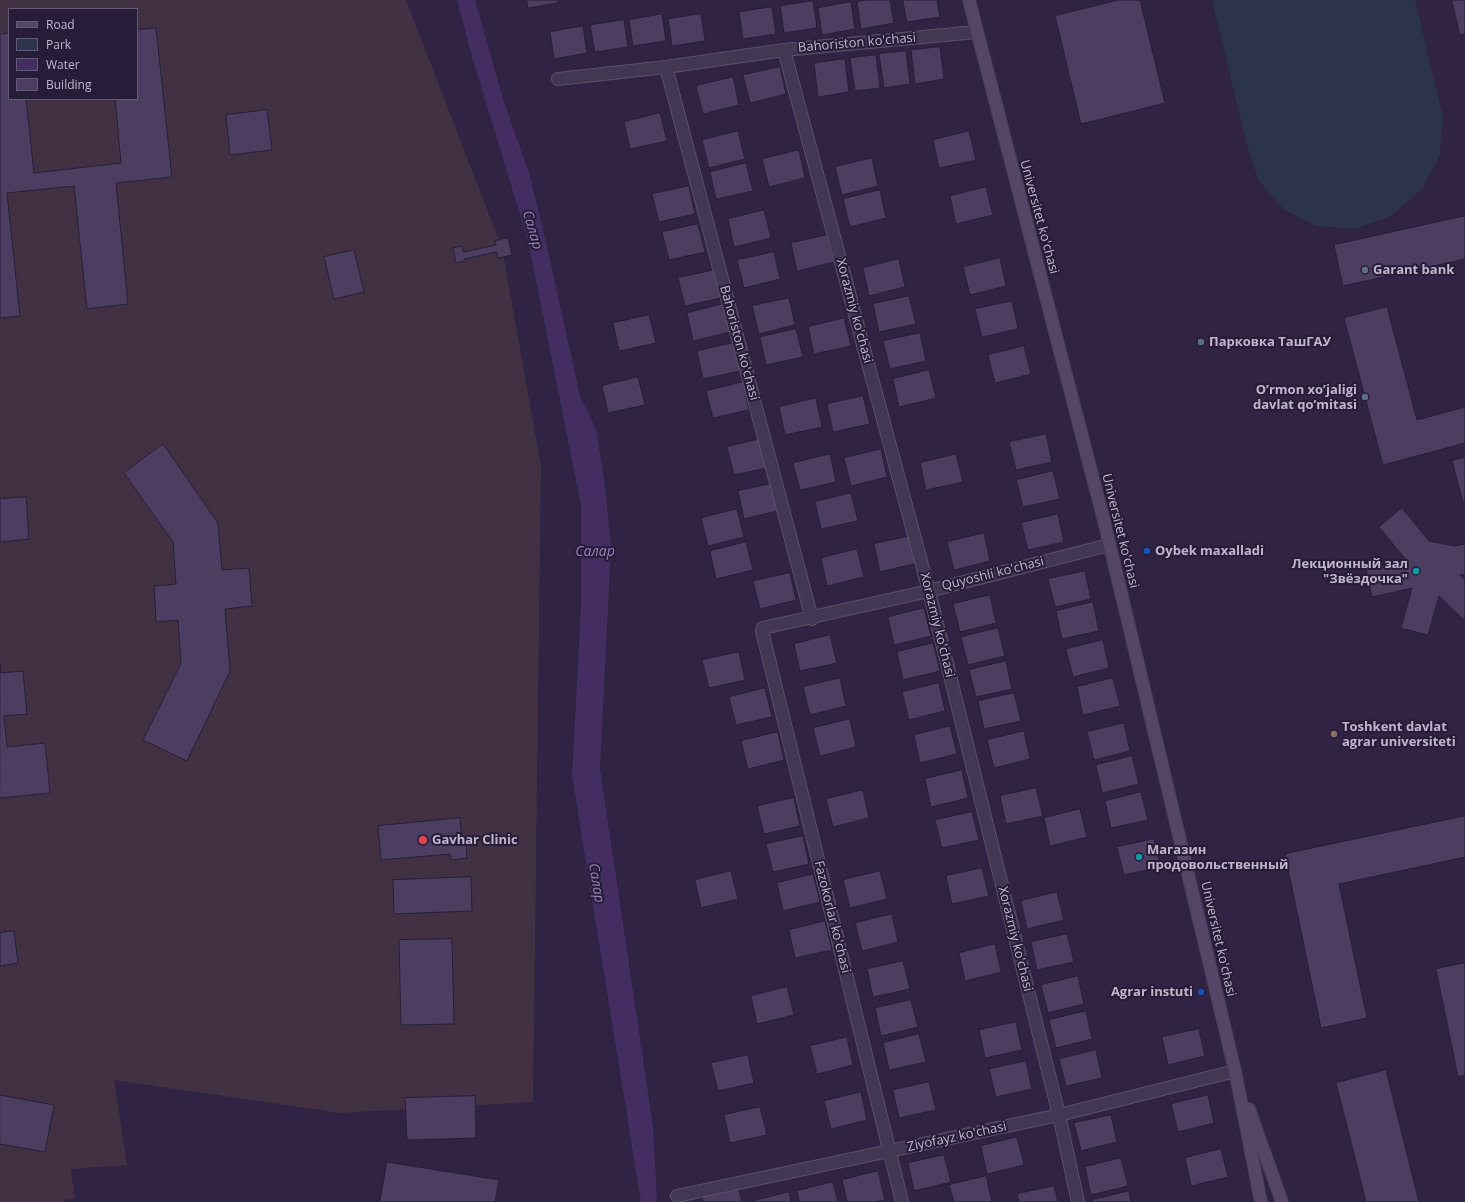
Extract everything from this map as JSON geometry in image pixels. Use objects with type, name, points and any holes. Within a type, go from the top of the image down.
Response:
[{"type":"main road","name":"Universitet ko'chasi","points":[[969,0],[1109,545],[1235,1071],[1261,1202]]},
{"type":"main road","name":"Universitet ko'chasi","points":[[1235,1071],[1282,1202]]},
{"type":"street","name":"Bahoriston ko'chasi","points":[[558,79],[666,67],[784,50],[976,32]]},
{"type":"street","name":"Xorazmiy ko'chasi","points":[[784,50],[929,591],[1059,1115],[1078,1202]]},
{"type":"street","name":"Bahoriston ko'chasi","points":[[666,67],[812,619]]},
{"type":"street","name":"Quyoshli ko'chasi","points":[[762,631],[763,628],[812,619],[929,591],[1109,545]]},
{"type":"street","name":"Fazokorlar ko'chasi","points":[[762,631],[902,1202]]},
{"type":"street","name":"Ziyofayz ko'chasi","points":[[677,1196],[1059,1115],[1235,1071]]},
{"type":"shaded area","points":[[0,0],[406,0],[502,248],[541,466],[533,1102],[340,1113],[114,1080],[127,1165],[71,1169],[75,1199],[64,1200],[64,1202],[0,1202]]},
{"type":"green space","points":[[1212,0],[1415,0],[1443,117],[1440,155],[1422,189],[1391,216],[1354,229],[1316,226],[1283,209],[1258,180],[1247,145]]},
{"type":"water","name":"Салар","points":[[457,0],[475,0],[503,99],[530,176],[580,396],[596,429],[605,485],[611,547],[600,769],[653,1126],[657,1202],[641,1202],[572,776],[581,606],[581,505],[528,241],[473,60]]},
{"type":"building","points":[[527,0],[557,0],[558,3],[528,8]]},
{"type":"building","points":[[867,0],[890,0],[894,23],[861,29],[857,2]]},
{"type":"building","points":[[903,0],[937,0],[940,17],[907,22]]},
{"type":"building","points":[[1119,0],[1140,0],[1165,103],[1081,124],[1055,16]]},
{"type":"building","points":[[1452,0],[1465,0],[1465,34],[1460,35]]},
{"type":"building","points":[[813,1],[817,28],[784,33],[780,6]]},
{"type":"building","points":[[851,2],[855,29],[822,35],[818,8]]},
{"type":"building","points":[[772,7],[776,34],[743,39],[739,12]]},
{"type":"building","points":[[662,14],[666,41],[633,46],[629,20]]},
{"type":"building","points":[[701,14],[705,41],[672,46],[668,19]]},
{"type":"building","points":[[624,20],[628,47],[595,52],[590,25]]},
{"type":"building","points":[[583,26],[587,53],[554,59],[550,32]]},
{"type":"building","points":[[156,28],[172,177],[116,183],[128,304],[87,309],[74,186],[7,193],[20,316],[0,318],[0,34],[8,33],[8,100],[26,100],[34,173],[121,163],[115,100],[138,100],[138,30]]},
{"type":"building","points":[[940,47],[944,79],[915,84],[911,50]]},
{"type":"building","points":[[906,51],[910,84],[884,88],[879,54]]},
{"type":"building","points":[[876,55],[880,88],[855,91],[850,58]]},
{"type":"building","points":[[845,59],[849,92],[818,97],[814,63]]},
{"type":"building","points":[[780,67],[786,94],[750,103],[743,75]]},
{"type":"building","points":[[733,77],[739,105],[703,114],[696,86]]},
{"type":"building","points":[[267,110],[272,150],[230,155],[226,115]]},
{"type":"building","points":[[660,113],[667,141],[630,149],[624,122]]},
{"type":"building","points":[[738,131],[745,159],[709,168],[702,140]]},
{"type":"building","points":[[969,131],[976,160],[939,168],[933,140]]},
{"type":"building","points":[[799,150],[805,178],[769,187],[762,159]]},
{"type":"building","points":[[872,158],[878,186],[842,195],[835,167]]},
{"type":"building","points":[[746,163],[753,191],[716,199],[710,172]]},
{"type":"building","points":[[689,186],[695,214],[659,222],[652,194]]},
{"type":"building","points":[[986,187],[993,215],[956,224],[950,196]]},
{"type":"building","points":[[880,190],[886,218],[850,227],[843,199]]},
{"type":"building","points":[[764,210],[771,238],[734,247],[728,219]]},
{"type":"building","points":[[1465,216],[1465,259],[1343,286],[1334,245]]},
{"type":"building","points":[[698,224],[705,252],[669,260],[662,232]]},
{"type":"building","points":[[827,235],[834,262],[797,271],[791,243]]},
{"type":"building","points":[[508,238],[512,255],[498,258],[497,252],[464,259],[465,261],[456,263],[453,248],[462,246],[463,252],[496,245],[495,241]]},
{"type":"building","points":[[354,250],[364,292],[334,299],[324,257]]},
{"type":"building","points":[[774,252],[780,279],[744,288],[737,260]]},
{"type":"building","points":[[1000,258],[1006,286],[970,295],[963,267]]},
{"type":"building","points":[[899,259],[905,287],[869,296],[863,268]]},
{"type":"building","points":[[715,270],[721,298],[685,306],[678,278]]},
{"type":"building","points":[[909,296],[916,324],[879,332],[873,304]]},
{"type":"building","points":[[789,298],[795,325],[759,334],[752,306]]},
{"type":"building","points":[[1012,301],[1018,329],[982,337],[975,309]]},
{"type":"building","points":[[723,304],[730,332],[693,341],[687,313]]},
{"type":"building","points":[[1387,307],[1417,420],[1465,407],[1465,443],[1383,465],[1344,318]]},
{"type":"building","points":[[649,315],[656,343],[619,351],[613,323]]},
{"type":"building","points":[[844,318],[851,346],[814,354],[808,327]]},
{"type":"building","points":[[796,329],[803,357],[766,365],[760,337]]},
{"type":"building","points":[[920,333],[926,361],[890,369],[883,341]]},
{"type":"building","points":[[733,343],[740,371],[703,379],[697,351]]},
{"type":"building","points":[[1024,346],[1031,374],[995,383],[988,355]]},
{"type":"building","points":[[929,370],[936,398],[899,407],[893,379]]},
{"type":"building","points":[[638,377],[645,405],[608,413],[602,386]]},
{"type":"building","points":[[743,382],[749,410],[713,418],[706,391]]},
{"type":"building","points":[[863,396],[870,424],[833,432],[827,404]]},
{"type":"building","points":[[816,398],[822,427],[785,435],[779,407]]},
{"type":"building","points":[[1046,434],[1052,462],[1016,470],[1009,442]]},
{"type":"building","points":[[764,438],[771,467],[734,475],[727,447]]},
{"type":"building","points":[[163,444],[218,523],[222,570],[249,568],[252,606],[225,609],[230,671],[187,761],[143,740],[181,663],[178,620],[156,622],[154,586],[176,584],[173,542],[124,473]]},
{"type":"building","points":[[881,449],[887,477],[851,486],[844,458]]},
{"type":"building","points":[[830,454],[836,482],[800,490],[793,463]]},
{"type":"building","points":[[956,454],[963,482],[926,490],[920,463]]},
{"type":"building","points":[[1465,457],[1465,501],[1463,502],[1452,461]]},
{"type":"building","points":[[1053,471],[1060,499],[1023,507],[1016,480]]},
{"type":"building","points":[[774,483],[781,510],[744,519],[738,491]]},
{"type":"building","points":[[851,493],[858,521],[821,529],[815,502]]},
{"type":"building","points":[[26,497],[29,539],[0,542],[0,499]]},
{"type":"building","name":"Лекционный зал \"Звёздочка\"","points":[[1402,508],[1429,541],[1454,546],[1465,544],[1465,574],[1460,575],[1465,580],[1465,621],[1439,596],[1428,635],[1401,628],[1412,588],[1372,597],[1366,568],[1406,560],[1379,527]]},
{"type":"building","points":[[737,509],[744,537],[708,546],[701,518]]},
{"type":"building","points":[[1058,514],[1064,542],[1028,550],[1021,523]]},
{"type":"building","points":[[984,533],[990,561],[954,570],[947,542]]},
{"type":"building","points":[[910,536],[917,563],[880,572],[874,544]]},
{"type":"building","points":[[746,542],[753,570],[716,579],[710,551]]},
{"type":"building","points":[[857,549],[864,577],[827,586],[821,558]]},
{"type":"building","points":[[1085,571],[1091,599],[1055,607],[1048,579]]},
{"type":"building","points":[[790,573],[796,600],[760,609],[753,581]]},
{"type":"building","points":[[990,595],[996,623],[960,632],[953,604]]},
{"type":"building","points":[[1093,602],[1099,631],[1062,639],[1056,611]]},
{"type":"building","points":[[924,608],[931,636],[894,645],[888,617]]},
{"type":"building","points":[[998,628],[1005,656],[968,665],[961,637]]},
{"type":"building","points":[[830,635],[837,663],[800,671],[794,644]]},
{"type":"building","points":[[1103,640],[1109,668],[1073,677],[1066,649]]},
{"type":"building","points":[[933,643],[940,671],[903,680],[897,652]]},
{"type":"building","points":[[739,652],[745,680],[709,688],[702,660]]},
{"type":"building","points":[[1006,661],[1012,689],[976,697],[969,670]]},
{"type":"building","points":[[0,663],[1,673],[23,671],[27,714],[4,716],[7,747],[45,743],[50,793],[0,798]]},
{"type":"building","points":[[840,678],[846,706],[810,715],[803,687]]},
{"type":"building","points":[[1113,678],[1120,706],[1083,715],[1077,687]]},
{"type":"building","points":[[939,683],[945,711],[909,720],[902,692]]},
{"type":"building","points":[[765,688],[772,717],[736,725],[729,697]]},
{"type":"building","points":[[1014,693],[1021,721],[984,729],[978,701]]},
{"type":"building","points":[[850,719],[856,747],[820,756],[813,728]]},
{"type":"building","points":[[1124,723],[1130,751],[1094,760],[1087,732]]},
{"type":"building","points":[[950,726],[957,754],[920,763],[914,735]]},
{"type":"building","points":[[1024,731],[1030,759],[994,768],[987,740]]},
{"type":"building","points":[[778,732],[784,760],[748,769],[741,741]]},
{"type":"building","points":[[1132,756],[1139,784],[1102,793],[1096,765]]},
{"type":"building","points":[[962,770],[968,798],[931,807],[925,779]]},
{"type":"building","points":[[1036,788],[1043,816],[1006,824],[1000,796]]},
{"type":"building","points":[[863,790],[869,818],[833,827],[826,799]]},
{"type":"building","points":[[1141,792],[1148,820],[1111,828],[1105,801]]},
{"type":"building","points":[[794,798],[800,826],[764,834],[757,806]]},
{"type":"building","points":[[1080,809],[1087,837],[1050,846],[1044,818]]},
{"type":"building","points":[[972,812],[979,840],[942,848],[935,820]]},
{"type":"building","points":[[1465,816],[1465,857],[1339,884],[1367,1018],[1321,1028],[1285,854]]},
{"type":"building","points":[[460,818],[462,841],[466,840],[467,858],[451,860],[450,854],[381,860],[378,826]]},
{"type":"building","points":[[803,836],[809,864],[773,872],[766,844]]},
{"type":"building","name":"Магазин продовольственный","points":[[1154,839],[1160,867],[1124,875],[1117,847]]},
{"type":"building","points":[[982,868],[989,896],[952,904],[946,876]]},
{"type":"building","points":[[731,871],[738,899],[701,908],[695,880]]},
{"type":"building","points":[[880,871],[887,899],[850,908],[843,880]]},
{"type":"building","points":[[813,874],[820,902],[783,911],[777,883]]},
{"type":"building","points":[[471,877],[472,911],[394,914],[393,880]]},
{"type":"building","points":[[1057,892],[1064,920],[1027,929],[1021,901]]},
{"type":"building","points":[[892,914],[898,942],[862,951],[855,923]]},
{"type":"building","points":[[825,921],[832,950],[795,958],[789,930]]},
{"type":"building","points":[[14,931],[18,963],[0,966],[0,933]]},
{"type":"building","points":[[1067,934],[1074,962],[1037,970],[1031,942]]},
{"type":"building","points":[[452,939],[454,1024],[401,1025],[399,940]]},
{"type":"building","points":[[995,944],[1001,972],[965,981],[959,953]]},
{"type":"building","points":[[903,961],[910,989],[873,997],[867,969]]},
{"type":"building","points":[[1465,963],[1465,1075],[1458,1077],[1436,969]]},
{"type":"building","points":[[1078,976],[1084,1004],[1048,1013],[1041,985]]},
{"type":"building","points":[[787,987],[794,1015],[757,1024],[751,996]]},
{"type":"building","points":[[911,1000],[918,1027],[881,1036],[875,1008]]},
{"type":"building","points":[[1086,1011],[1092,1039],[1056,1048],[1049,1020]]},
{"type":"building","points":[[1016,1022],[1022,1050],[985,1058],[979,1030]]},
{"type":"building","points":[[1199,1029],[1205,1056],[1168,1065],[1162,1037]]},
{"type":"building","points":[[919,1034],[926,1062],[889,1070],[883,1043]]},
{"type":"building","points":[[847,1037],[853,1065],[817,1074],[810,1046]]},
{"type":"building","points":[[1096,1050],[1102,1078],[1066,1086],[1059,1059]]},
{"type":"building","points":[[748,1055],[754,1083],[718,1091],[711,1063]]},
{"type":"building","points":[[1026,1061],[1032,1089],[996,1097],[989,1069]]},
{"type":"building","points":[[1386,1070],[1419,1202],[1366,1202],[1336,1083]]},
{"type":"building","points":[[929,1082],[936,1110],[899,1118],[893,1090]]},
{"type":"building","points":[[861,1092],[867,1120],[831,1129],[824,1101]]},
{"type":"building","points":[[0,1095],[54,1105],[45,1152],[0,1144]]},
{"type":"building","points":[[1208,1095],[1214,1123],[1178,1132],[1171,1104]]},
{"type":"building","points":[[475,1096],[476,1138],[407,1140],[405,1098]]},
{"type":"building","points":[[760,1107],[767,1135],[730,1143],[724,1115]]},
{"type":"building","points":[[1111,1115],[1117,1142],[1081,1151],[1074,1123]]},
{"type":"building","points":[[1017,1137],[1024,1165],[987,1174],[981,1146]]},
{"type":"building","points":[[1221,1149],[1228,1177],[1191,1186],[1185,1158]]},
{"type":"building","points":[[944,1155],[951,1182],[914,1191],[908,1163]]},
{"type":"building","points":[[1121,1158],[1128,1186],[1091,1195],[1085,1167]]},
{"type":"building","points":[[387,1162],[499,1180],[495,1202],[380,1202]]},
{"type":"building","points":[[878,1171],[885,1200],[874,1202],[847,1202],[842,1180]]},
{"type":"building","points":[[986,1176],[992,1202],[954,1202],[949,1185]]},
{"type":"building","points":[[833,1182],[838,1202],[799,1202],[797,1191]]},
{"type":"building","points":[[738,1186],[742,1202],[703,1202],[702,1195]]},
{"type":"building","points":[[1054,1186],[1058,1202],[1019,1202],[1017,1194]]},
{"type":"building","points":[[1129,1191],[1131,1202],[1093,1202],[1092,1200]]},
{"type":"building","points":[[789,1192],[791,1202],[753,1202],[753,1201]]},
{"type":"place","name":"Garant bank","points":[[1365,270]]},
{"type":"place","name":"Парковка ТашГАУ","points":[[1201,342]]},
{"type":"place","name":"O’rmon xo’jaligi davlat qo’mitasi","points":[[1365,397]]},
{"type":"place","name":"Oybek maxalladi","points":[[1147,551]]},
{"type":"place","name":"Лекционный зал \"Звёздочка\"","points":[[1416,571]]},
{"type":"place","name":"Toshkent davlat agrar universiteti","points":[[1334,734]]},
{"type":"place","name":"Gavhar Clinic","points":[[423,840]]},
{"type":"place","name":"Магазин продовольственный","points":[[1139,857]]},
{"type":"place","name":"Agrar instuti","points":[[1201,992]]}]
